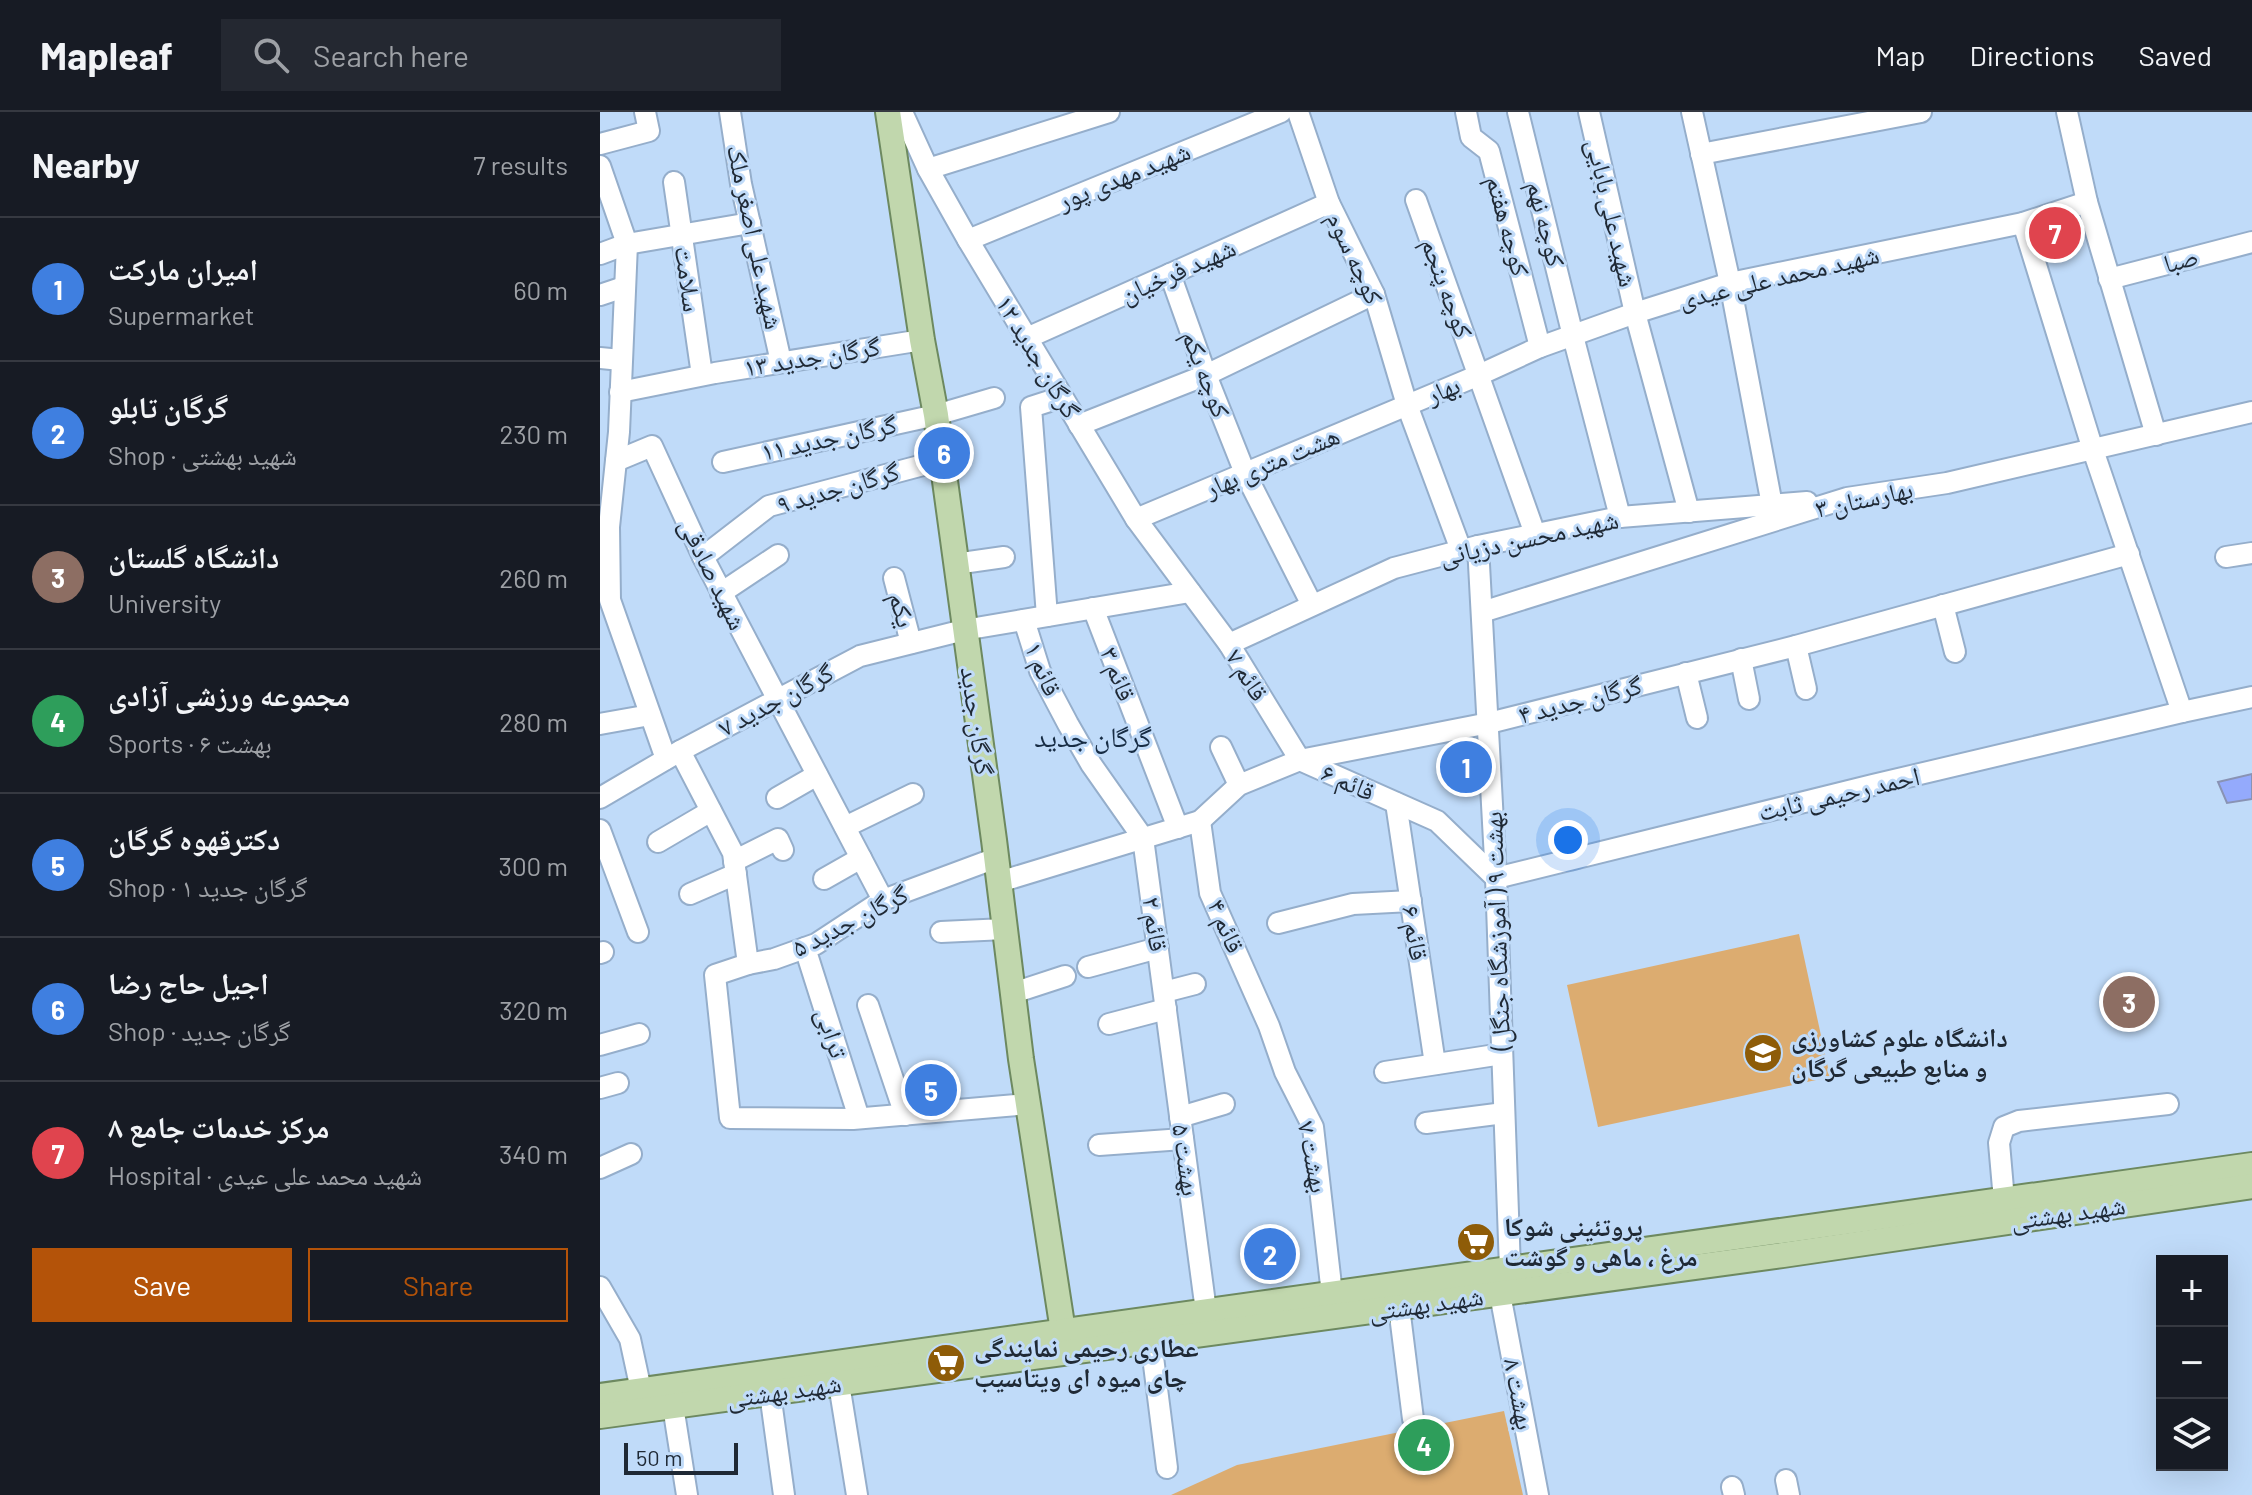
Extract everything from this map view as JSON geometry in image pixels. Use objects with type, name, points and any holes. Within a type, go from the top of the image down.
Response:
[{"type":"main road","name":"گرگان جدید","points":[[888,112],[936,415],[998,870],[1028,1104],[1038,1228],[1063,1331]]},
{"type":"main road","name":"شهید بهشتی","points":[[600,1396],[637,1397],[921,1362],[1151,1341],[1500,1294],[1850,1234],[2004,1200],[2252,1165]]},
{"type":"main road","name":"شهید بهشتی","points":[[600,1416],[637,1397],[673,1406],[839,1384],[921,1362],[1063,1331],[1206,1311],[1510,1269],[1850,1234],[2252,1186]]},
{"type":"street","name":"شهید علی اصغر ملک","points":[[730,112],[741,184],[781,362]]},
{"type":"street","name":"گرگان جدید ۱۲","points":[[902,112],[928,169],[1062,397],[1136,519],[1190,592]]},
{"type":"street","points":[[928,169],[1109,112]]},
{"type":"street","name":"شهید مهدی پور","points":[[968,240],[1281,112]]},
{"type":"street","name":"کوچه سوم","points":[[1298,112],[1329,203],[1374,294],[1407,405],[1470,548]]},
{"type":"street","name":"کوچه هفتم","points":[[1466,112],[1471,137],[1489,151],[1540,347]]},
{"type":"street","name":"کوچه نهم","points":[[1518,112],[1620,517]]},
{"type":"street","name":"شهید علی بابایی","points":[[1589,112],[1635,313],[1689,512]]},
{"type":"street","points":[[1692,112],[1730,283],[1772,505]]},
{"type":"street","points":[[1701,154],[1921,112]]},
{"type":"street","points":[[2067,112],[2087,202],[2156,435]]},
{"type":"street","points":[[600,144],[647,121]]},
{"type":"street","points":[[600,166],[604,187],[627,244],[620,392],[609,431],[616,461],[609,527],[610,600],[650,715],[711,811],[733,853],[748,964]]},
{"type":"street","name":"سلامت","points":[[674,182],[702,375]]},
{"type":"street","name":"کوچه پنجم","points":[[1416,200],[1535,534]]},
{"type":"street","name":"شهید محمد علی عیدی","points":[[1479,375],[1540,347],[1730,283],[2023,223],[2087,202]]},
{"type":"street","name":"شهید فرخیان","points":[[1027,338],[1329,203]]},
{"type":"street","points":[[600,254],[627,244],[750,223]]},
{"type":"street","points":[[2023,223],[2093,450],[2182,712]]},
{"type":"street","name":"صبا","points":[[2109,279],[2252,242]]},
{"type":"street","name":"کوچه یکم","points":[[1170,274],[1245,473],[1312,605]]},
{"type":"street","points":[[600,295],[624,287]]},
{"type":"street","points":[[1079,425],[1206,375],[1374,294]]},
{"type":"street","name":"گرگان جدید ۱۳","points":[[620,392],[702,375],[922,340]]},
{"type":"street","points":[[600,358],[621,360]]},
{"type":"street","name":"بهار","points":[[1407,405],[1479,375]]},
{"type":"street","points":[[1047,616],[1031,407],[1062,397]]},
{"type":"street","name":"گرگان جدید ۱۱","points":[[723,462],[936,415],[994,398]]},
{"type":"street","name":"هشت متری بهار","points":[[1136,519],[1407,405]]},
{"type":"street","name":"بهارستان ۳","points":[[1482,612],[1847,498],[1947,483],[2252,412]]},
{"type":"street","name":"شهید صادقی","points":[[616,461],[652,446],[721,593],[883,900]]},
{"type":"street","name":"گرگان جدید ۹","points":[[703,557],[769,506],[942,460]]},
{"type":"street","name":"شهید محسن دزیانی","points":[[1229,644],[1394,568],[1470,548],[1620,517],[1847,498]]},
{"type":"street","name":"بهشت ۹ ( آموزشگاه جنگل)","points":[[1470,548],[1482,612],[1489,723],[1510,1269]]},
{"type":"street","points":[[2226,557],[2252,553]]},
{"type":"street","name":"گرگان جدید ۴","points":[[998,870],[1143,838],[1200,821],[1239,785],[1300,760],[1489,723],[1796,646],[2129,554]]},
{"type":"street","points":[[721,593],[778,555]]},
{"type":"street","points":[[955,564],[1004,557]]},
{"type":"street","name":"یکم","points":[[894,578],[911,643]]},
{"type":"street","name":"گرگان جدید ۷","points":[[600,798],[673,755],[860,656],[964,630],[1190,592]]},
{"type":"street","name":"۷ قائم","points":[[1190,592],[1229,644],[1300,760]]},
{"type":"street","points":[[1943,605],[1955,652]]},
{"type":"street","name":"۳ قائم","points":[[1093,608],[1178,828]]},
{"type":"street","name":"۱ قائم","points":[[1024,620],[1040,671],[1068,724],[1091,764],[1143,838]]},
{"type":"street","points":[[1796,646],[1806,689]]},
{"type":"street","points":[[1741,659],[1749,699]]},
{"type":"street","points":[[1686,673],[1697,718]]},
{"type":"street","name":"احمد رحیمی ثابت","points":[[1496,878],[2252,697]]},
{"type":"street","points":[[600,724],[650,715]]},
{"type":"street","points":[[1221,747],[1239,785]]},
{"type":"street","name":"۶ قائم","points":[[1300,760],[1396,803]]},
{"type":"street","points":[[777,798],[817,775]]},
{"type":"street","points":[[845,827],[913,794]]},
{"type":"street","points":[[1396,803],[1437,821],[1496,878]]},
{"type":"street","name":"قائم ۶","points":[[1396,803],[1435,1064]]},
{"type":"street","points":[[658,842],[711,811]]},
{"type":"street","name":"قائم ۴","points":[[1200,821],[1210,893],[1269,1026]]},
{"type":"street","points":[[600,830],[638,932]]},
{"type":"street","name":"۲ قائم","points":[[1143,838],[1165,1000]]},
{"type":"street","points":[[690,894],[778,839],[783,850]]},
{"type":"street","points":[[824,879],[861,858]]},
{"type":"street","name":"گرگان جدید ۵","points":[[856,1118],[730,1118],[715,975],[816,944],[883,900],[998,870]]},
{"type":"street","points":[[1278,923],[1353,904],[1411,901]]},
{"type":"street","points":[[941,932],[1005,929]]},
{"type":"street","name":"ترابی","points":[[805,948],[856,1118]]},
{"type":"street","points":[[1088,967],[1158,948]]},
{"type":"street","points":[[1013,993],[1065,976]]},
{"type":"street","points":[[1109,1024],[1195,984]]},
{"type":"street","name":"بهشت ۵","points":[[1165,1000],[1206,1311]]},
{"type":"street","points":[[868,1005],[905,1115]]},
{"type":"street","name":"بهشت ۷","points":[[1269,1026],[1285,1072],[1313,1127],[1332,1294]]},
{"type":"street","points":[[600,1045],[639,1034]]},
{"type":"street","points":[[1385,1072],[1502,1054]]},
{"type":"street","points":[[856,1118],[1028,1104]]},
{"type":"street","points":[[1180,1117],[1224,1104]]},
{"type":"street","points":[[2004,1200],[1999,1143],[2004,1127],[2019,1121],[2168,1104]]},
{"type":"street","points":[[1426,1123],[1504,1113]]},
{"type":"street","points":[[1099,1145],[1183,1139]]},
{"type":"street","points":[[600,1168],[631,1154]]},
{"type":"street","points":[[600,1287],[630,1339],[637,1397]]},
{"type":"street","name":"۸ بهشت","points":[[1500,1294],[1538,1495]]},
{"type":"street","points":[[1399,1307],[1413,1419]]},
{"type":"street","points":[[1151,1341],[1167,1468]]},
{"type":"street","points":[[839,1384],[857,1495]]},
{"type":"street","points":[[770,1393],[784,1495]]},
{"type":"street","points":[[673,1406],[687,1495]]},
{"type":"shaded area","points":[[1799,934],[1830,1077],[1598,1127],[1567,985]]},
{"type":"shaded area","points":[[1504,1411],[1523,1495],[1171,1495],[1237,1465]]},
{"type":"building","points":[[2252,774],[2252,799],[2227,803],[2218,782]]},
{"type":"place","name":"مرکز خدمات جامع ۸","points":[[2055,233]]},
{"type":"place","name":"اجیل حاج رضا","points":[[944,453]]},
{"type":"place","name":"امیران مارکت","points":[[1466,767]]},
{"type":"place","name":"دانشگاه گلستان","points":[[2129,1002]]},
{"type":"place","name":"دانشگاه علوم کشاورزی و منابع طبیعی گرگان","points":[[1763,1053]]},
{"type":"place","name":"دکترقهوه گرگان","points":[[931,1090]]},
{"type":"place","name":"پروتئینی شوکا مرغ‌ ، ماهی و گوشت","points":[[1476,1242]]},
{"type":"place","name":"گرگان تابلو","points":[[1270,1254]]},
{"type":"place","name":"عطاری رحیمی نمایندگی چای میوه ای ویتاسیب","points":[[946,1363]]},
{"type":"place","name":"مجموعه ورزشی آزادی","points":[[1424,1445]]},
{"type":"district","name":"گرگان جدید","points":[[1093,737]]}]
